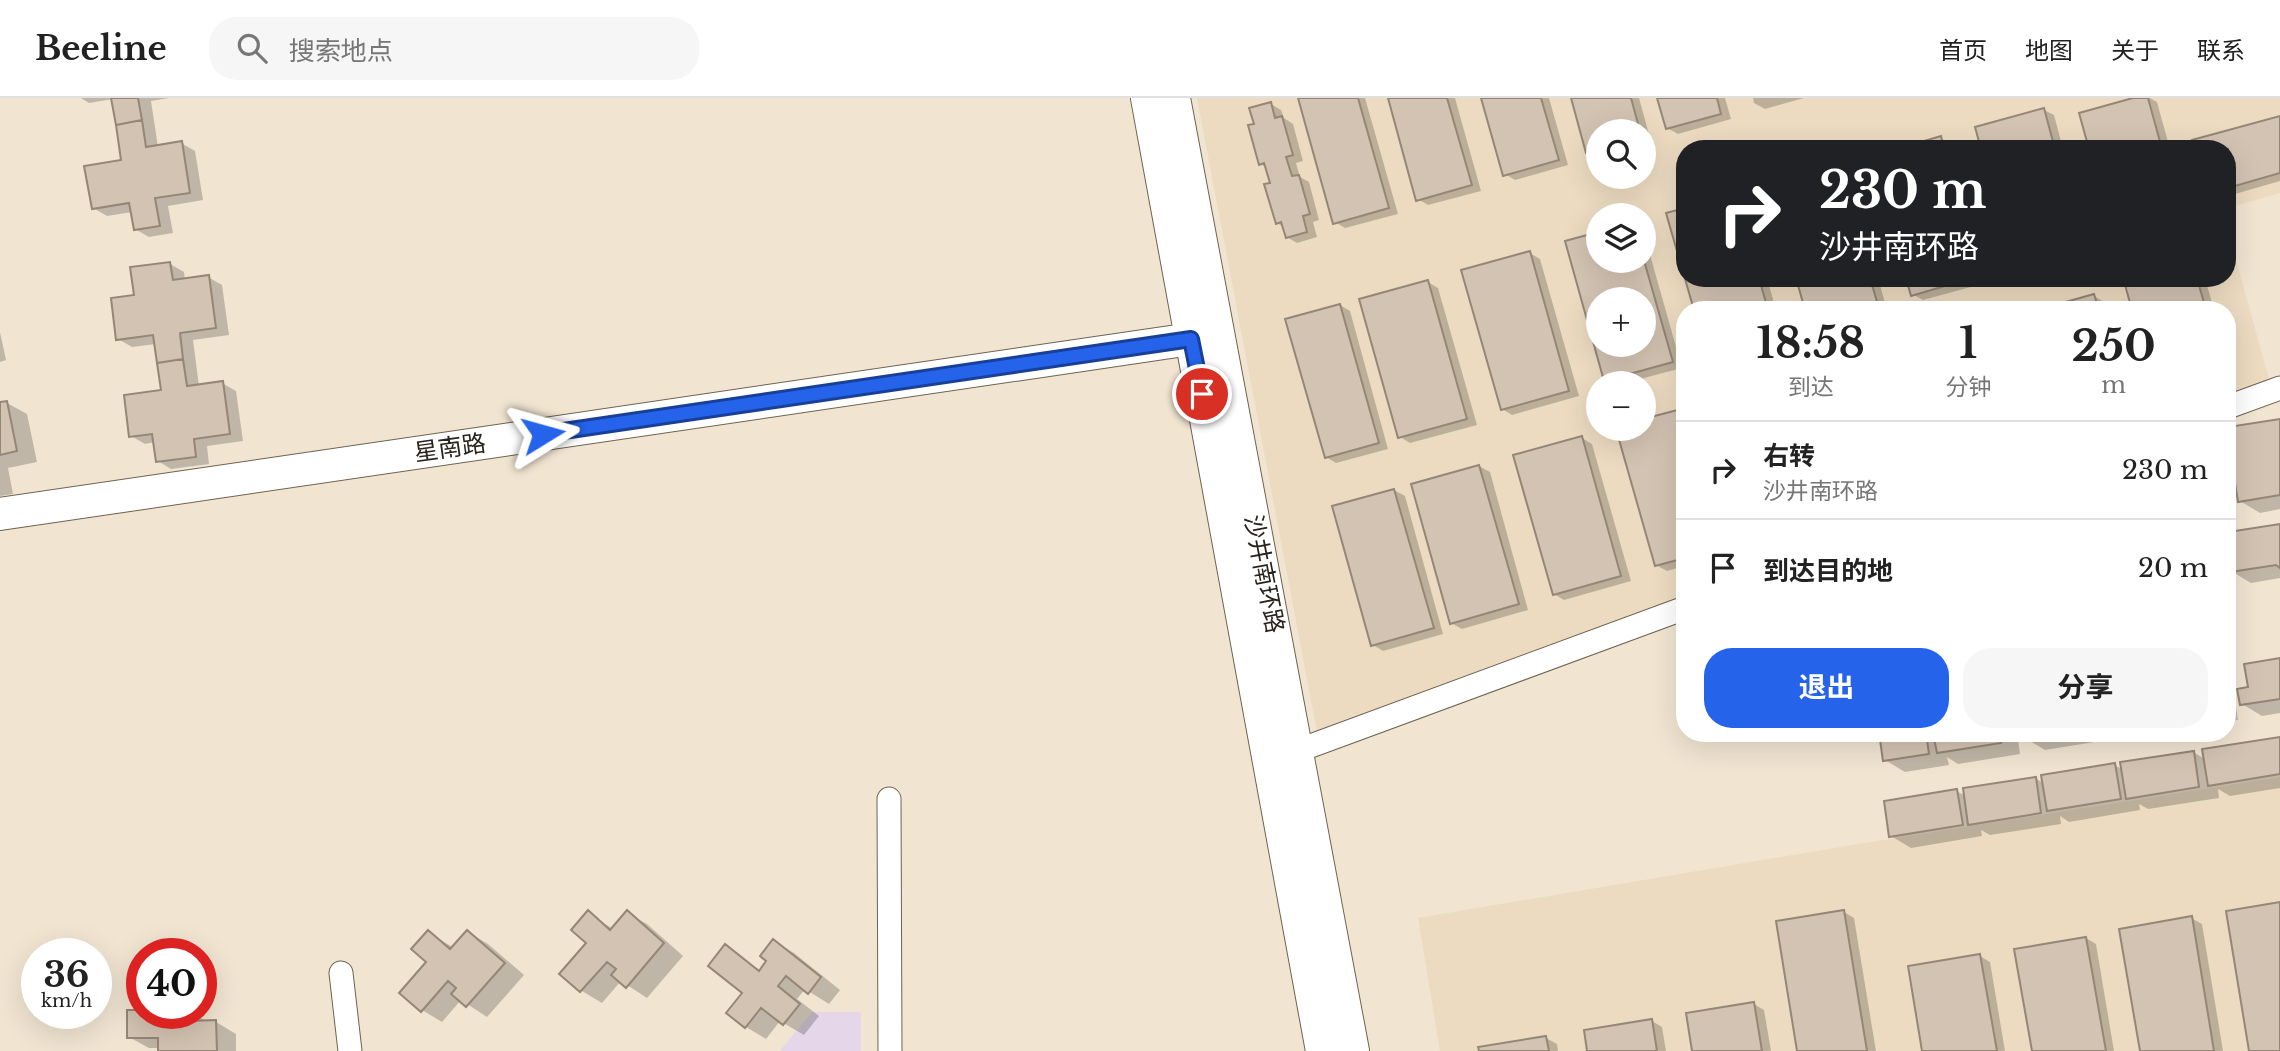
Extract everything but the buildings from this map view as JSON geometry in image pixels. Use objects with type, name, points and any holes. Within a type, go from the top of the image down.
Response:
[{"type":"main road","name":"沙井南环路","points":[[1147,98],[1322,1051]]},
{"type":"main road","name":"沙井南环路","points":[[1174,98],[1353,1051]]},
{"type":"main road","name":"星南路","points":[[0,514],[1191,339]]},
{"type":"street","points":[[2236,404],[2280,388]]},
{"type":"street","points":[[1297,751],[1676,611]]},
{"type":"street","points":[[889,799],[890,1051]]},
{"type":"street","points":[[341,973],[350,1051]]},
{"type":"shaded area","points":[[1197,98],[2280,98],[2280,193],[2236,206],[2236,140],[1676,140],[1676,287],[2236,287],[2236,260],[2269,379],[2236,392],[2236,301],[1676,301],[1676,599],[1317,732]]},
{"type":"shaded area","points":[[2280,777],[2280,1051],[1440,1051],[1418,918]]},
{"type":"shaded area","points":[[812,1012],[861,1012],[861,1051],[780,1051]]},
{"type":"route","points":[[543,434],[1191,339],[1202,394]]}]
